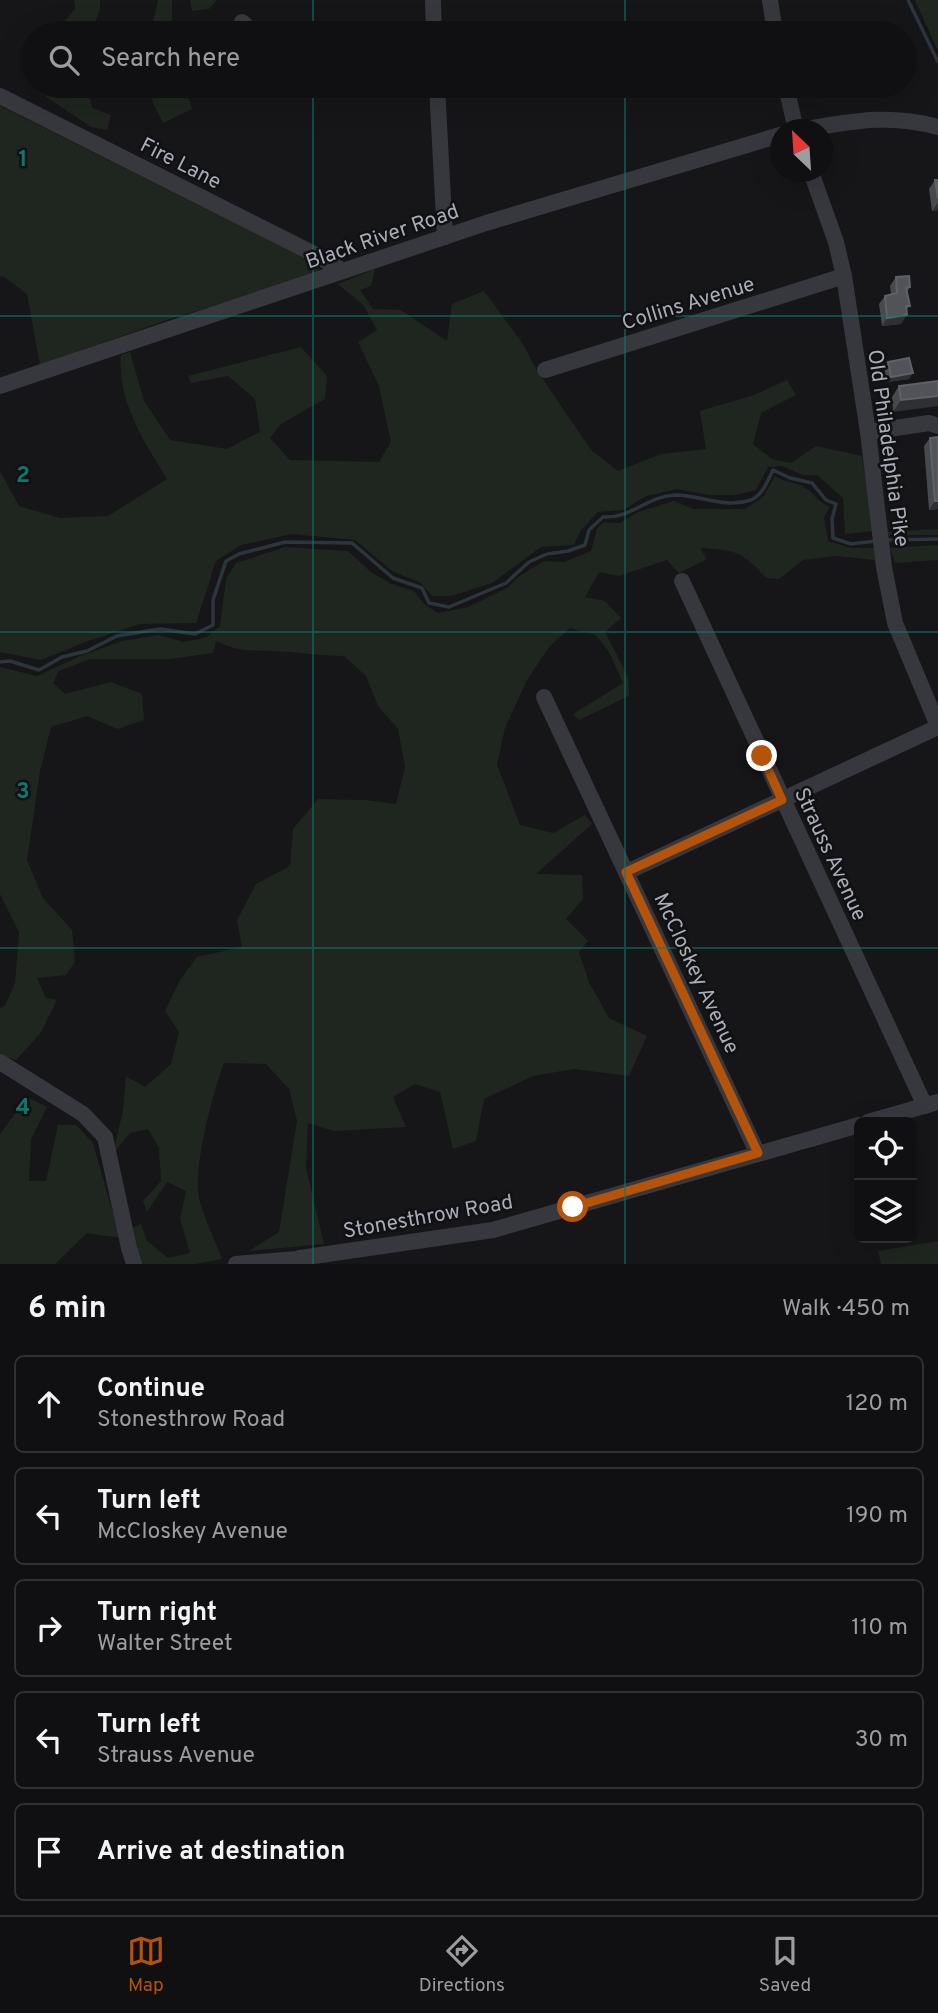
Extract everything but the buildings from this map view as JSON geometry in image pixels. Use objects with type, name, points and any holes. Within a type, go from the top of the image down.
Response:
[{"type":"street","points":[[433,0],[434,21]]},
{"type":"street","points":[[771,0],[774,21]]},
{"type":"street","name":"Fire Lane","points":[[0,96],[316,255],[342,271]]},
{"type":"street","points":[[438,98],[445,237]]},
{"type":"street","points":[[789,98],[795,119]]},
{"type":"street","points":[[833,125],[883,119],[915,121],[938,128]]},
{"type":"street","name":"Black River Road","points":[[0,386],[445,237],[770,138]]},
{"type":"street","name":"Old Philadelphia Pike","points":[[814,182],[844,276],[895,623],[938,727]]},
{"type":"street","name":"Collins Avenue","points":[[545,370],[844,276]]},
{"type":"street","points":[[869,432],[929,422],[938,426]]},
{"type":"street","name":"Strauss Avenue","points":[[682,581],[782,800],[932,1104]]},
{"type":"street","name":"McCloskey Avenue","points":[[544,697],[758,1153]]},
{"type":"street","points":[[626,872],[938,727]]},
{"type":"street","points":[[0,1062],[83,1114],[105,1137],[134,1264]]},
{"type":"street","points":[[886,1117],[932,1104]]},
{"type":"street","name":"Stonesthrow Road","points":[[236,1264],[293,1261],[493,1230],[854,1126]]},
{"type":"shaded area","points":[[74,0],[100,0],[100,10],[95,21],[65,21],[75,9]]},
{"type":"shaded area","points":[[158,0],[172,0],[172,21],[154,21]]},
{"type":"shaded area","points":[[190,0],[217,0],[209,9],[192,11]]},
{"type":"shaded area","points":[[915,0],[938,0],[938,51]]},
{"type":"shaded area","points":[[48,98],[90,98],[92,108],[111,115],[107,130],[91,127]]},
{"type":"shaded area","points":[[152,98],[189,98],[192,109],[163,123]]},
{"type":"shaded area","points":[[0,106],[315,263],[319,268],[315,274],[305,278],[167,320],[40,365],[27,294],[3,276],[0,277]]},
{"type":"shaded area","points":[[375,269],[371,286],[360,290],[373,309],[401,310],[447,341],[452,304],[484,291],[523,344],[536,369],[591,450],[618,471],[661,454],[706,449],[700,411],[754,395],[787,380],[796,395],[761,413],[753,444],[772,459],[791,463],[816,446],[862,456],[874,531],[845,534],[843,498],[817,475],[803,475],[782,466],[768,467],[756,490],[735,495],[709,495],[677,489],[646,496],[623,510],[598,512],[581,530],[574,545],[541,547],[492,583],[451,596],[432,596],[421,583],[392,571],[355,540],[292,534],[241,545],[216,561],[196,623],[140,624],[41,660],[0,652],[0,471],[19,506],[60,518],[108,516],[167,479],[141,435],[128,405],[123,389],[121,355],[130,352],[144,401],[170,440],[227,449],[260,432],[255,399],[228,376],[191,383],[188,376],[301,347],[327,376],[325,399],[281,424],[270,438],[290,460],[379,462],[391,442],[379,386],[358,342],[377,330],[364,306],[338,284]]},
{"type":"shaded area","points":[[775,476],[803,487],[830,507],[824,517],[828,541],[851,548],[874,548],[875,560],[837,556],[803,560],[779,579],[766,578],[744,557],[730,551],[700,548],[707,559],[679,573],[667,560],[619,576],[599,572],[585,597],[605,601],[621,618],[605,632],[628,677],[629,696],[579,720],[573,714],[623,683],[609,652],[596,635],[570,628],[549,647],[527,680],[505,728],[497,765],[520,825],[553,833],[585,815],[592,824],[536,874],[582,875],[583,899],[566,919],[588,941],[579,952],[589,982],[609,1018],[647,1036],[629,1076],[574,1069],[533,1076],[484,1099],[476,1141],[453,1149],[440,1092],[415,1084],[393,1097],[406,1127],[334,1131],[308,1123],[306,1168],[324,1244],[249,1251],[279,1232],[297,1121],[289,1089],[266,1064],[224,1063],[206,1127],[198,1178],[201,1206],[222,1259],[195,1264],[141,1264],[129,1230],[141,1224],[147,1241],[168,1258],[190,1253],[180,1219],[186,1191],[167,1182],[147,1212],[143,1201],[161,1181],[159,1148],[148,1129],[130,1133],[113,1154],[123,1110],[126,1076],[145,1087],[171,1064],[179,1032],[165,1011],[180,980],[197,957],[242,947],[237,920],[256,884],[290,866],[293,829],[318,799],[396,804],[405,767],[398,729],[378,706],[366,676],[344,656],[246,650],[216,641],[213,653],[171,659],[90,659],[59,671],[53,683],[65,694],[111,682],[142,694],[144,720],[117,729],[87,716],[51,727],[40,771],[27,860],[43,898],[72,930],[75,962],[66,975],[37,978],[46,998],[57,1000],[40,1034],[16,1060],[0,1055],[0,1008],[5,1006],[15,983],[19,932],[0,894],[0,667],[37,676],[122,641],[158,635],[184,642],[207,637],[220,626],[226,579],[236,563],[285,547],[348,551],[372,573],[392,584],[414,591],[424,604],[438,613],[468,607],[507,588],[518,577],[544,561],[564,562],[591,551],[597,529],[604,522],[620,523],[638,512],[674,501],[693,509],[745,509],[763,497]]},
{"type":"shaded area","points":[[938,529],[938,535],[887,535],[886,532]]},
{"type":"shaded area","points":[[938,545],[938,560],[895,563],[890,548]]},
{"type":"shaded area","points":[[27,1097],[47,1107],[31,1139],[29,1181],[46,1181],[58,1125],[76,1125],[93,1143],[120,1238],[87,1233],[55,1264],[0,1264],[0,1134]]},
{"type":"shaded area","points":[[938,1241],[938,1264],[881,1264],[878,1251]]},
{"type":"waterway","points":[[908,0],[938,62]]},
{"type":"waterway","points":[[0,662],[10,661],[39,670],[62,657],[87,651],[117,636],[160,629],[195,634],[213,625],[213,600],[226,561],[239,554],[285,542],[352,543],[393,578],[422,588],[429,603],[449,607],[506,583],[529,562],[547,554],[585,545],[589,530],[603,517],[622,515],[665,496],[685,496],[731,503],[751,500],[762,491],[773,470],[790,478],[812,483],[826,500],[836,504],[832,519],[833,538],[851,544],[875,541]]},
{"type":"waterway","points":[[886,540],[938,539]]},
{"type":"route","points":[[573,1207],[758,1153],[626,872],[782,800],[762,756]]}]
